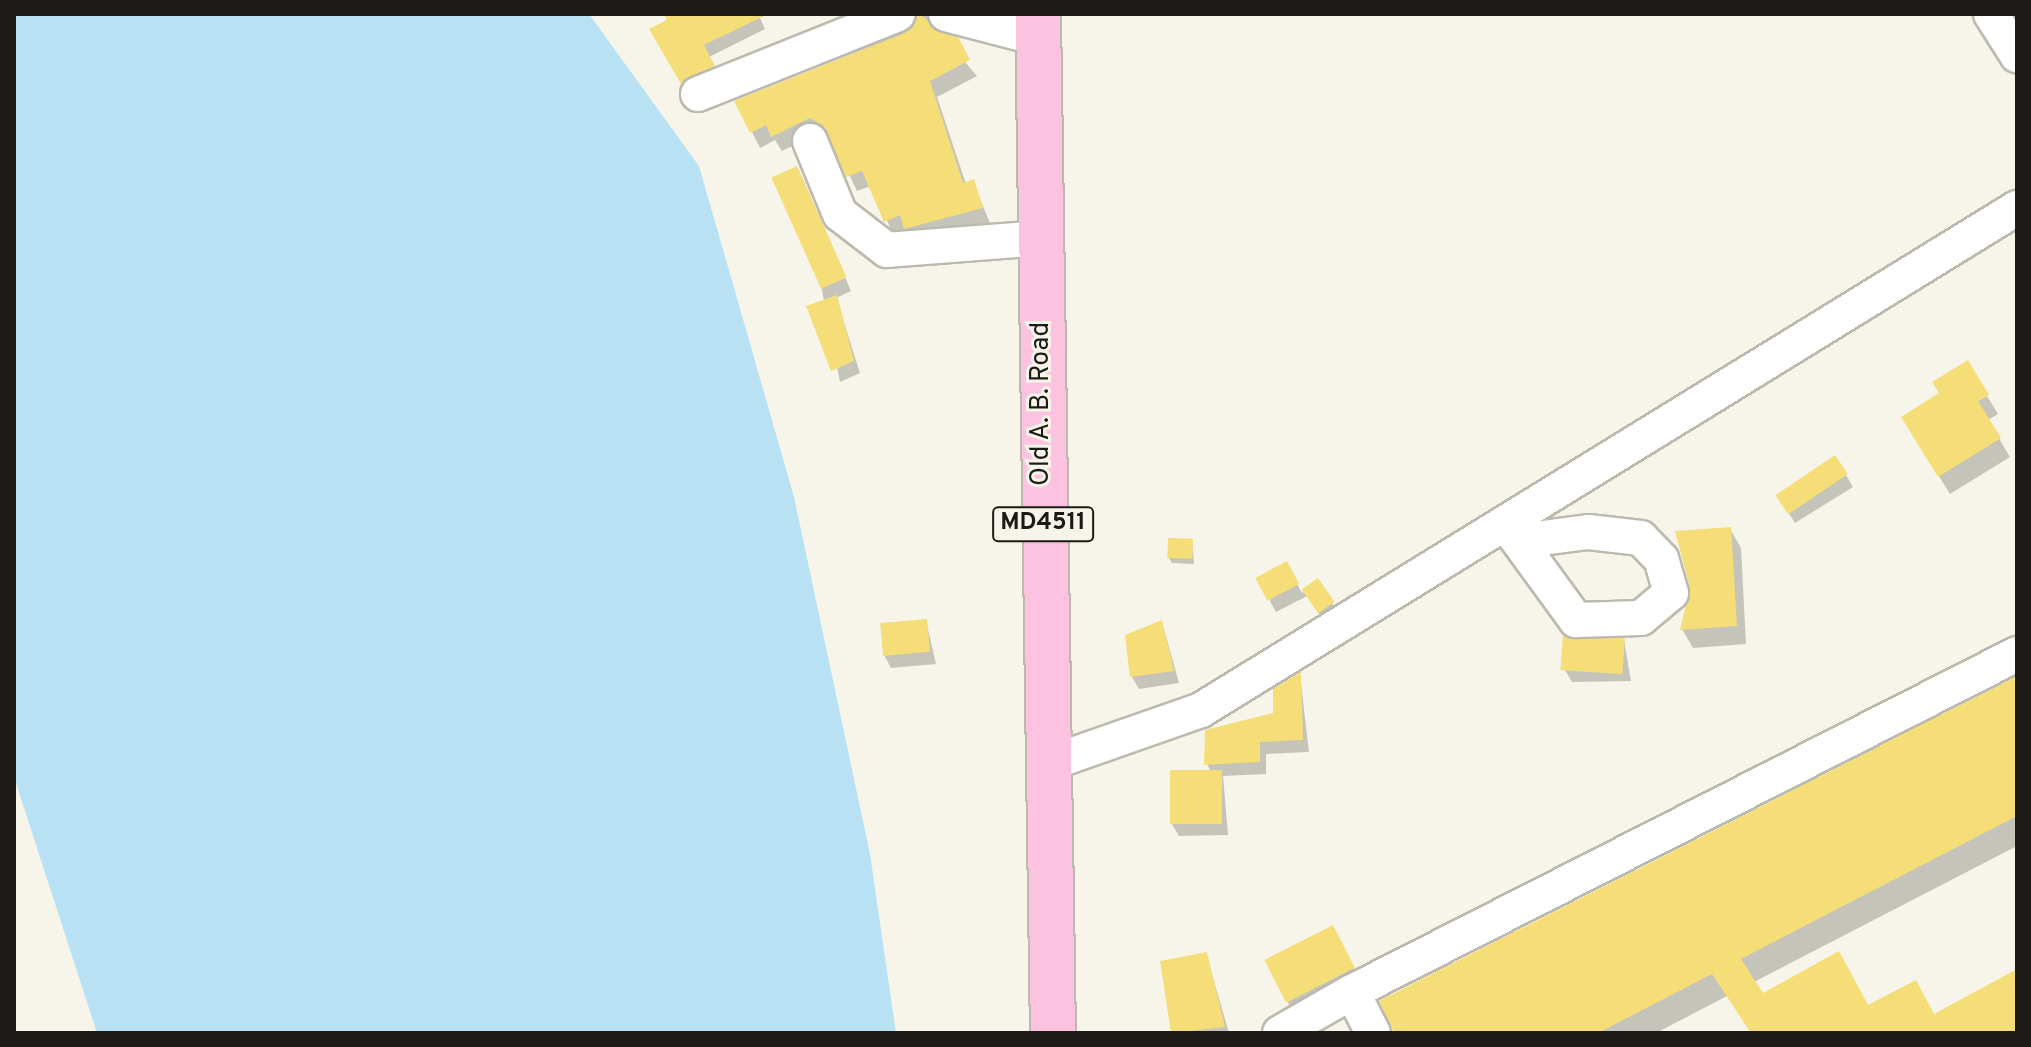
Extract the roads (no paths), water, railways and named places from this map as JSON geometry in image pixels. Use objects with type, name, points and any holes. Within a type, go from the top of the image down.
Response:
[{"type":"main road","name":"Old A. B. Road","points":[[1046,22],[1042,238],[1058,760],[1076,1033]]},
{"type":"main road","name":"Old A. B. Road","points":[[1046,22],[1058,760],[1053,1033]]},
{"type":"street","points":[[698,94],[898,14]]},
{"type":"street","points":[[946,14],[1046,22]]},
{"type":"street","points":[[1991,14],[2017,55]]},
{"type":"street","points":[[810,141],[840,214],[887,250],[1042,238]]},
{"type":"street","points":[[1058,760],[1201,710],[1513,533],[2017,208]]},
{"type":"street","points":[[1280,1033],[1352,992],[2017,654]]},
{"type":"street","points":[[1352,992],[1373,1033]]},
{"type":"water","points":[[14,14],[589,14],[699,166],[794,497],[870,854],[896,1033],[97,1033],[14,777]]}]
